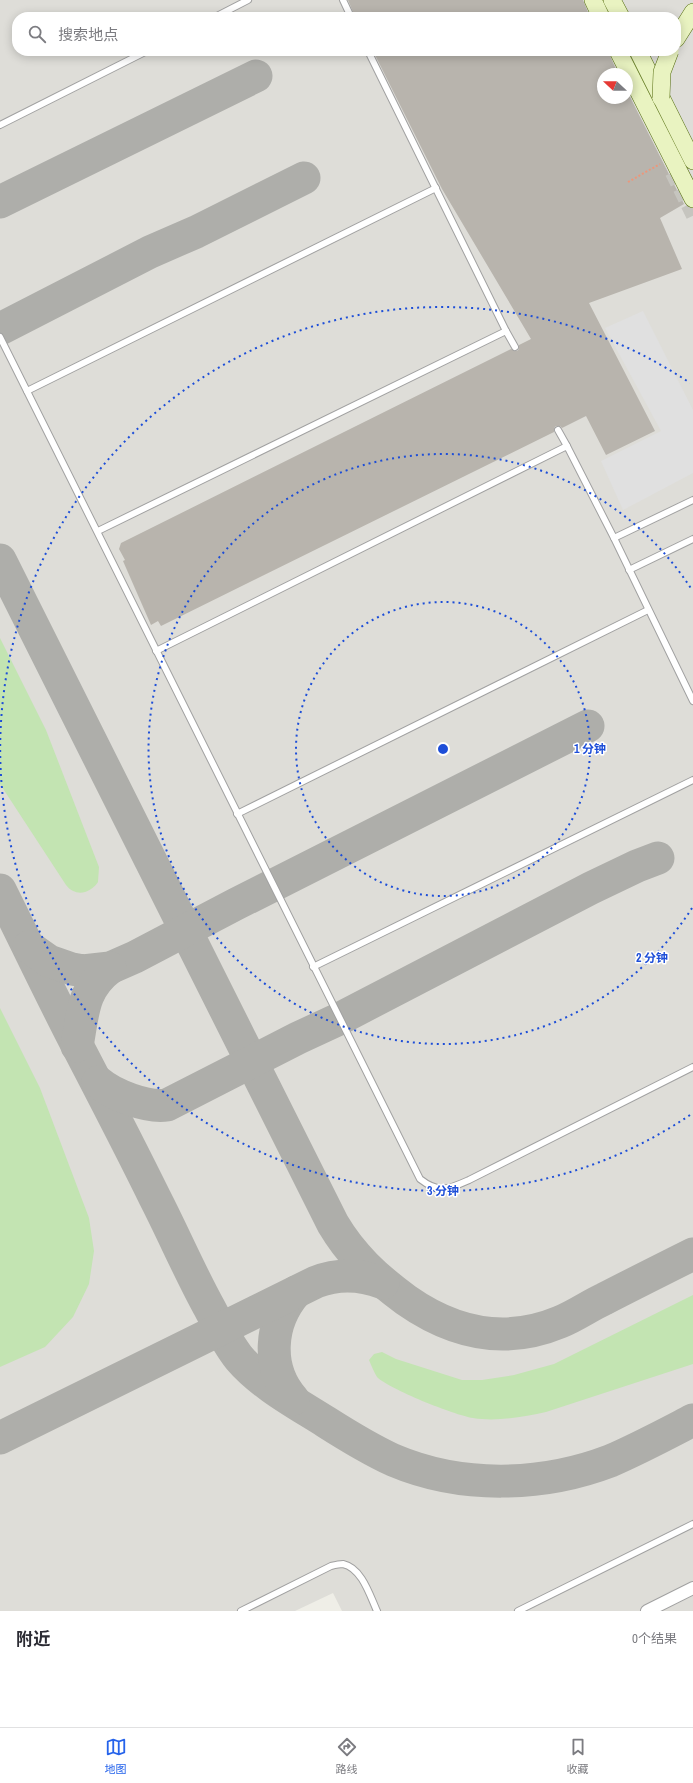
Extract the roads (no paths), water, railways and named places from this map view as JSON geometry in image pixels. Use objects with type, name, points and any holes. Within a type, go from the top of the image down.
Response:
[{"type":"main road","points":[[593,0],[599,12]]},
{"type":"main road","points":[[613,0],[619,12]]},
{"type":"main road","points":[[681,31],[693,12]]},
{"type":"main road","points":[[621,56],[693,199]]},
{"type":"main road","points":[[640,56],[693,161]]},
{"type":"main road","points":[[661,98],[662,72],[668,56]]},
{"type":"street","points":[[644,56],[693,152]]},
{"type":"street","points":[[647,1611],[693,1588]]},
{"type":"lane","points":[[225,12],[248,0]]},
{"type":"lane","points":[[343,0],[349,12]]},
{"type":"lane","points":[[0,125],[137,56]]},
{"type":"lane","points":[[370,56],[515,347]]},
{"type":"lane","points":[[27,391],[436,188]]},
{"type":"lane","points":[[98,531],[506,331]]},
{"type":"lane","points":[[0,337],[98,531],[414,1171],[420,1179],[434,1188],[451,1188],[693,1067]]},
{"type":"lane","points":[[558,430],[614,538],[648,610],[690,691],[693,701]]},
{"type":"lane","points":[[156,651],[567,446]]},
{"type":"lane","points":[[614,538],[693,500]]},
{"type":"lane","points":[[629,570],[693,539]]},
{"type":"lane","points":[[237,814],[648,610]]},
{"type":"lane","points":[[313,967],[693,780]]},
{"type":"lane","points":[[518,1611],[693,1524]]},
{"type":"lane","points":[[241,1611],[331,1566],[342,1564],[350,1567],[362,1580],[377,1611]]},
{"type":"tunnel","points":[[671,173],[693,218]]}]
